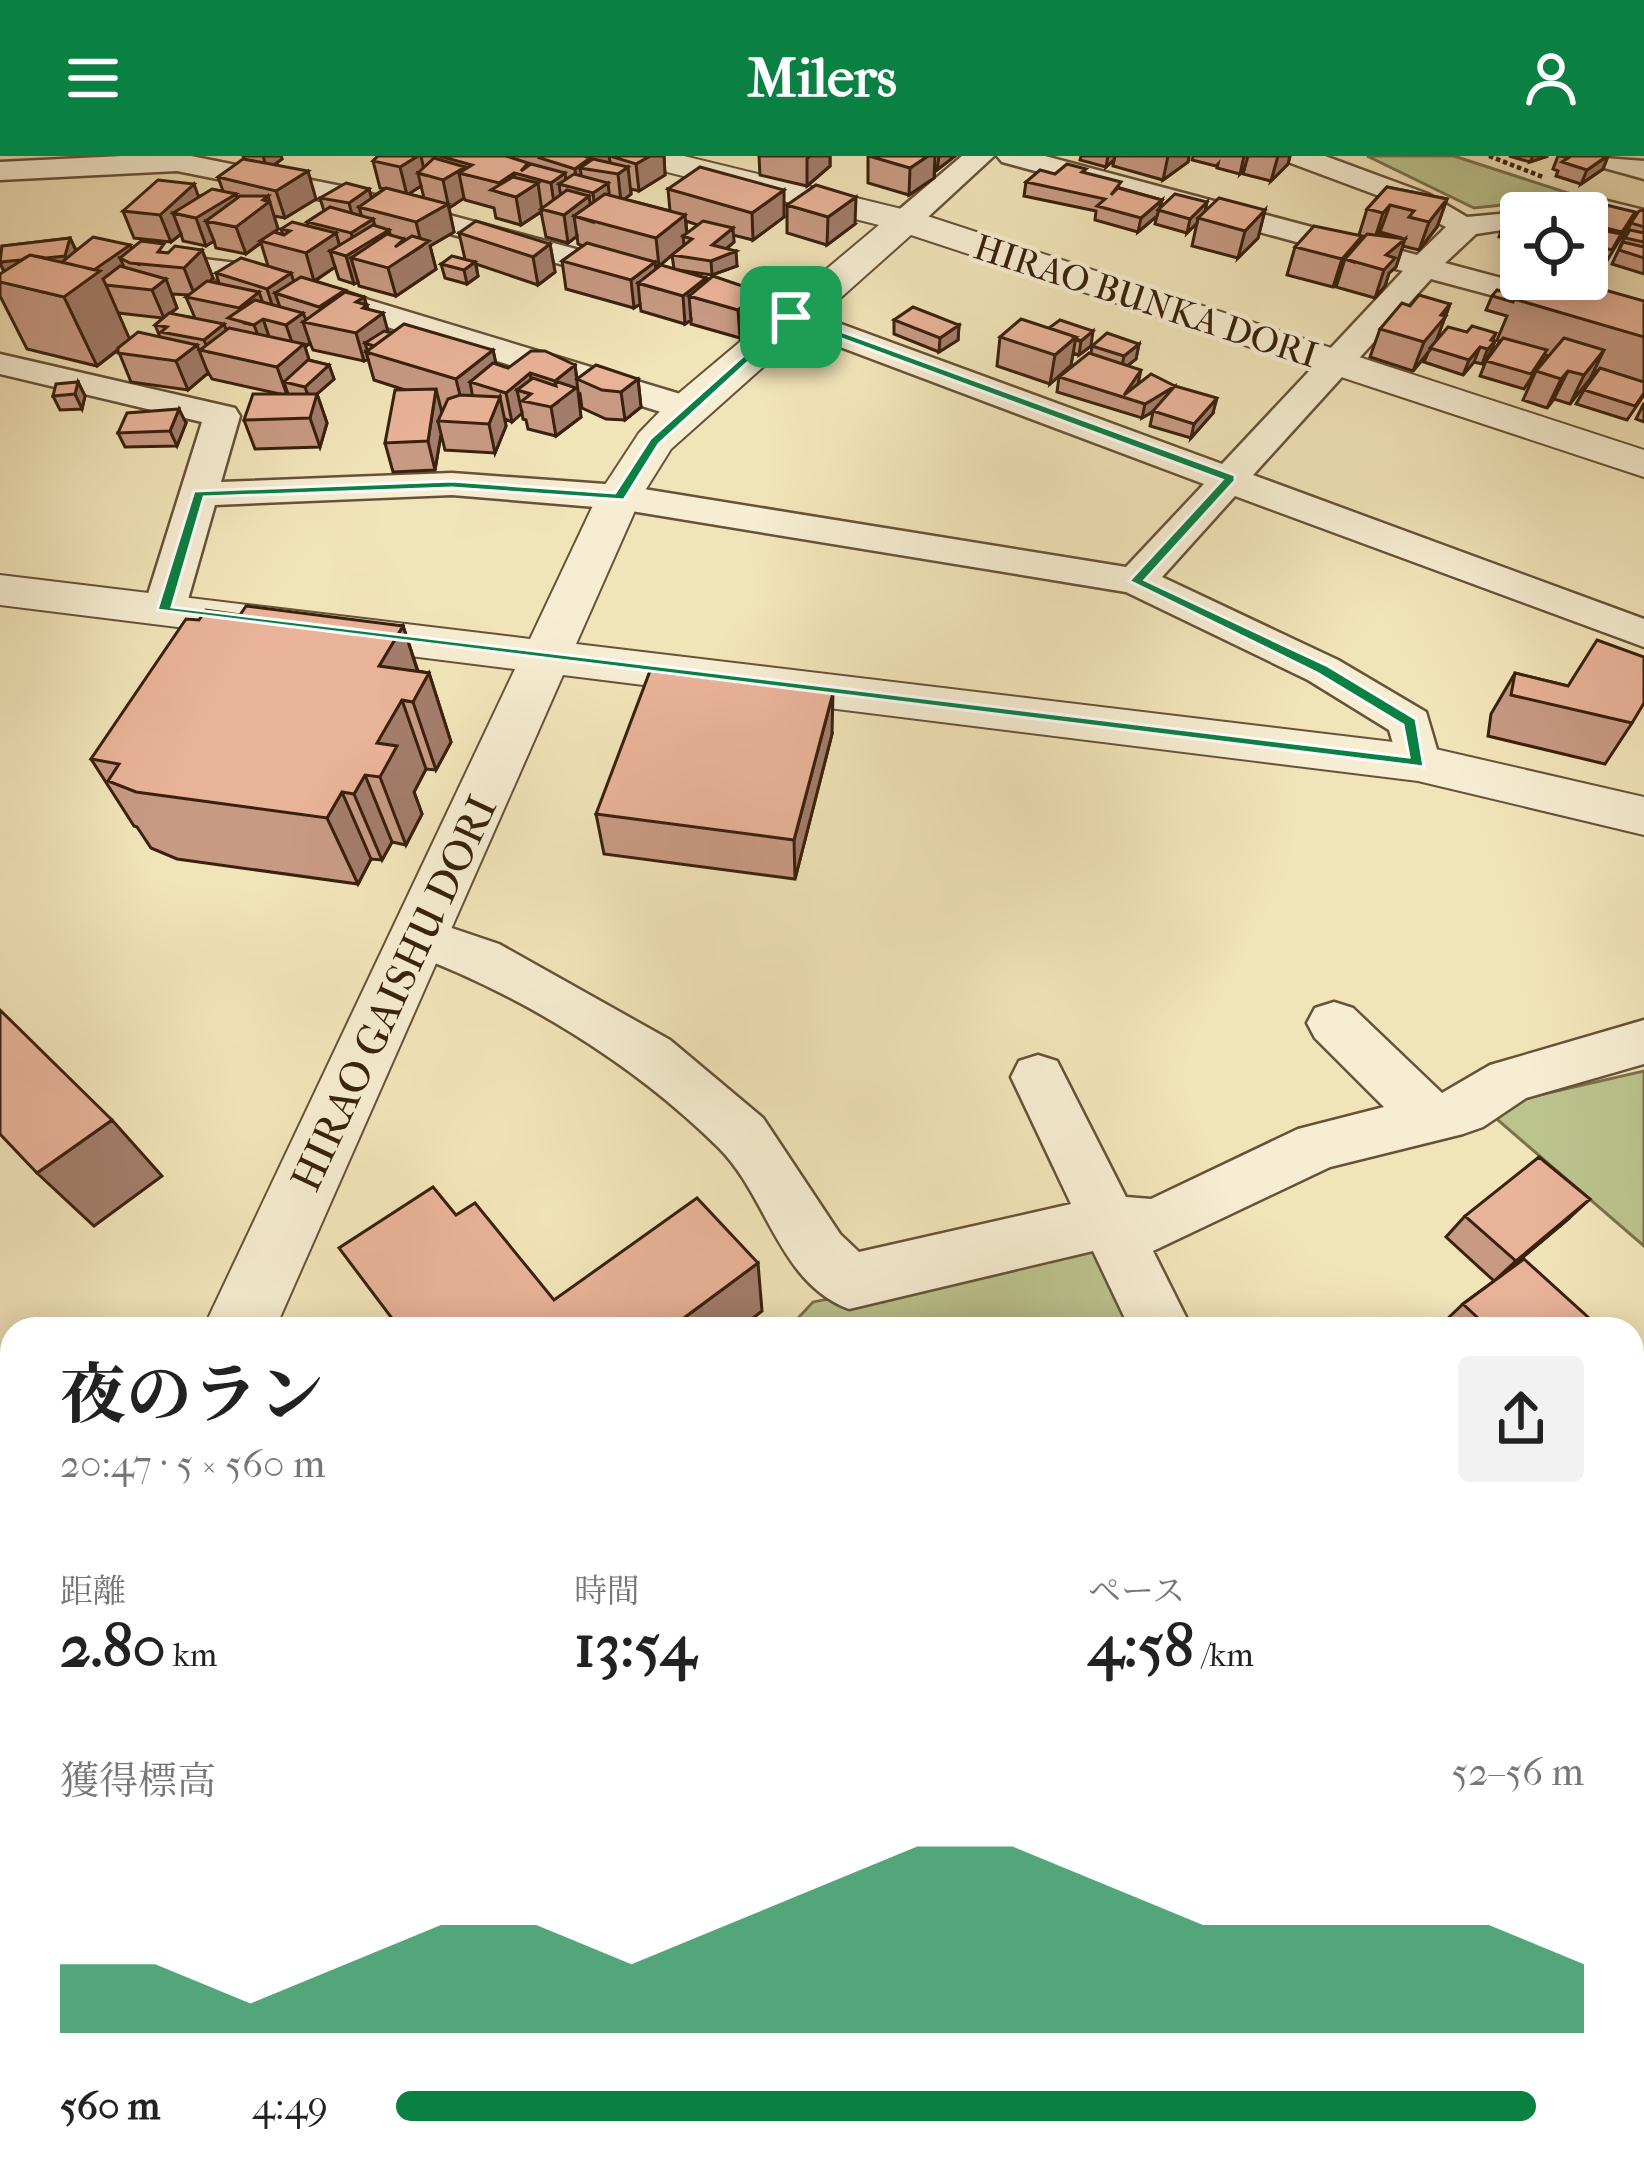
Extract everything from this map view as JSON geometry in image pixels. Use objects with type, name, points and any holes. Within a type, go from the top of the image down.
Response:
[{"type":"street","name":"HIRAO BUNKA DORI","points":[[643,156],[905,220],[1644,464]]},
{"type":"street","points":[[905,220],[979,156]]},
{"type":"street","points":[[1012,156],[1644,326]]},
{"type":"street","points":[[1298,156],[1418,200],[1466,226],[1500,221]]},
{"type":"street","points":[[1593,156],[1644,171],[1629,214]]},
{"type":"street","points":[[0,171],[43,162],[177,162],[340,195],[791,317],[1644,634]]},
{"type":"street","points":[[308,221],[373,176]]},
{"type":"street","name":"HIRAO GAISHU DORI","points":[[244,1317],[619,497],[654,442],[687,408],[905,220]]},
{"type":"street","points":[[1136,581],[1466,226]]},
{"type":"street","points":[[205,300],[275,246]]},
{"type":"street","points":[[0,265],[114,258],[242,272],[687,408]]},
{"type":"street","points":[[92,384],[130,356]]},
{"type":"street","points":[[0,364],[222,416],[164,610]]},
{"type":"street","points":[[198,494],[452,484],[619,497],[1136,581],[1323,670],[1410,723],[1418,764]]},
{"type":"street","points":[[0,590],[1418,764],[1644,816]]},
{"type":"street","points":[[418,936],[481,958],[651,1054],[743,1135],[819,1253],[849,1282],[1107,1222],[1155,1225],[1318,1146],[1462,1111],[1509,1081],[1644,1042]]},
{"type":"street","points":[[1334,1023],[1430,1118]]},
{"type":"street","points":[[1038,1077],[1154,1317]]},
{"type":"green space","points":[[1367,156],[1454,156],[1565,192],[1500,192],[1500,205],[1474,208]]},
{"type":"green space","points":[[1644,1071],[1644,1246],[1492,1115],[1513,1101]]},
{"type":"green space","points":[[1094,1245],[1132,1317],[799,1317],[813,1302]]},
{"type":"building","points":[[378,156],[418,156],[400,167],[373,161]]},
{"type":"building","points":[[445,156],[506,156],[528,163],[521,171],[531,164],[565,173],[551,183],[514,173],[499,183],[459,173],[472,165]]},
{"type":"building","points":[[610,156],[650,156],[636,164]]},
{"type":"building","points":[[869,156],[928,156],[910,168]]},
{"type":"building","points":[[1561,156],[1607,156],[1587,170],[1562,162],[1568,158]]},
{"type":"building","points":[[434,158],[465,167],[443,180],[418,173]]},
{"type":"building","points":[[540,158],[590,158],[575,169]]},
{"type":"building","points":[[243,159],[308,171],[276,191],[218,177]]},
{"type":"building","points":[[593,159],[628,167],[618,174],[580,168]]},
{"type":"building","points":[[1067,164],[1121,182],[1111,195],[1118,188],[1162,200],[1141,218],[1097,206],[1105,199],[1026,182],[1040,170],[1055,174]]},
{"type":"building","points":[[700,167],[784,190],[752,213],[668,189]]},
{"type":"building","points":[[574,174],[608,183],[593,193],[559,184]]},
{"type":"building","points":[[513,177],[538,183],[516,197],[491,190]]},
{"type":"building","points":[[158,180],[194,184],[160,215],[123,211]]},
{"type":"building","points":[[346,183],[369,189],[349,203],[320,198]]},
{"type":"building","points":[[816,185],[856,197],[828,217],[787,205]]},
{"type":"building","points":[[1387,187],[1447,199],[1429,222],[1409,217],[1414,211],[1390,205],[1383,213],[1367,209]]},
{"type":"building","points":[[386,188],[448,204],[416,222],[359,207]]},
{"type":"building","points":[[212,189],[236,194],[196,218],[173,213]]},
{"type":"building","points":[[567,190],[589,196],[564,215],[541,209]]},
{"type":"building","points":[[605,194],[685,215],[656,238],[574,216]]},
{"type":"building","points":[[1175,194],[1207,202],[1190,219],[1158,210]]},
{"type":"building","points":[[240,196],[268,196],[263,200],[269,202],[236,227],[206,221]]},
{"type":"building","points":[[1219,198],[1265,210],[1245,231],[1198,218]]},
{"type":"building","points":[[1608,205],[1635,212],[1622,232],[1608,229]]},
{"type":"building","points":[[330,207],[373,219],[351,233],[307,222]]},
{"type":"building","points":[[1644,210],[1644,227],[1631,223],[1639,211]]},
{"type":"building","points":[[476,221],[550,244],[533,257],[459,233]]},
{"type":"building","points":[[703,221],[733,228],[712,245],[736,251],[711,261],[672,255],[692,239],[683,236]]},
{"type":"building","points":[[292,222],[336,233],[306,253],[260,241],[274,232],[284,235],[290,231],[281,229]]},
{"type":"building","points":[[373,225],[389,230],[346,256],[330,251]]},
{"type":"building","points":[[1314,226],[1362,236],[1342,259],[1295,247]]},
{"type":"building","points":[[1630,230],[1644,233],[1644,242],[1625,238]]},
{"type":"building","points":[[1608,231],[1621,234],[1612,250],[1608,249]]},
{"type":"building","points":[[387,234],[404,239],[395,247],[412,236],[429,241],[388,268],[351,258]]},
{"type":"building","points":[[1367,234],[1405,239],[1386,255],[1395,258],[1384,270],[1345,259]]},
{"type":"building","points":[[93,237],[130,245],[94,270],[62,262]]},
{"type":"building","points":[[70,238],[65,256],[30,255],[0,262],[2,246]]},
{"type":"building","points":[[141,241],[164,244],[158,252],[168,253],[175,246],[202,250],[184,268],[120,258]]},
{"type":"building","points":[[1623,242],[1644,247],[1644,258],[1619,250]]},
{"type":"building","points":[[587,243],[655,262],[631,280],[562,261]]},
{"type":"building","points":[[30,255],[100,271],[64,297],[0,282],[0,274]]},
{"type":"building","points":[[452,256],[475,262],[464,270],[441,264]]},
{"type":"building","points":[[241,258],[291,273],[267,289],[216,273]]},
{"type":"building","points":[[661,265],[706,278],[683,296],[638,283]]},
{"type":"building","points":[[120,266],[166,279],[152,290],[106,285],[103,279]]},
{"type":"building","points":[[713,276],[760,292],[738,310],[689,296]]},
{"type":"building","points":[[301,277],[345,290],[319,307],[275,293]]},
{"type":"building","points":[[207,281],[259,292],[239,308],[186,297]]},
{"type":"building","points":[[1608,291],[1644,301],[1644,337],[1517,300],[1608,300]]},
{"type":"building","points":[[345,292],[364,297],[356,302],[367,305],[363,308],[383,313],[356,333],[303,322]]},
{"type":"building","points":[[1419,295],[1450,304],[1424,342],[1380,329],[1402,303],[1410,306]]},
{"type":"building","points":[[255,300],[303,313],[286,325],[263,319],[254,325],[228,318]]},
{"type":"building","points":[[913,307],[959,325],[940,338],[894,320]]},
{"type":"building","points":[[169,313],[224,324],[204,340],[161,332],[167,327],[155,325]]},
{"type":"building","points":[[1021,319],[1076,337],[1055,355],[1000,337]]},
{"type":"building","points":[[1060,320],[1093,331],[1081,341],[1049,328]]},
{"type":"building","points":[[404,324],[493,350],[456,379],[366,352]]},
{"type":"building","points":[[1472,326],[1496,333],[1488,349],[1480,347],[1469,360],[1430,348],[1448,327],[1467,332]]},
{"type":"building","points":[[229,328],[304,344],[277,367],[200,350]]},
{"type":"building","points":[[384,331],[392,333],[374,346],[365,343]]},
{"type":"building","points":[[138,332],[197,345],[176,361],[118,353]]},
{"type":"building","points":[[1107,333],[1139,344],[1124,356],[1092,346]]},
{"type":"building","points":[[1503,338],[1547,350],[1531,374],[1486,361]]},
{"type":"building","points":[[1564,338],[1604,350],[1584,375],[1568,371],[1561,379],[1536,371]]},
{"type":"building","points":[[531,351],[545,351],[575,365],[555,381],[530,373],[506,393],[470,382],[493,363],[508,368]]},
{"type":"building","points":[[1089,353],[1141,370],[1124,395],[1151,374],[1175,386],[1145,404],[1059,377]]},
{"type":"building","points":[[308,360],[329,365],[305,387],[284,382]]},
{"type":"building","points":[[596,365],[638,379],[621,392],[577,379]]},
{"type":"building","points":[[1600,368],[1644,382],[1644,393],[1635,406],[1584,390]]},
{"type":"building","points":[[533,378],[556,386],[555,381],[576,388],[551,407],[522,401],[531,394],[517,390]]},
{"type":"building","points":[[78,382],[75,394],[53,396],[56,384]]},
{"type":"building","points":[[1175,386],[1217,398],[1194,424],[1153,411]]},
{"type":"building","points":[[436,389],[428,441],[385,443],[395,390]]},
{"type":"building","points":[[253,394],[317,394],[310,418],[244,420]]},
{"type":"building","points":[[500,397],[489,424],[438,421],[448,399]]},
{"type":"building","points":[[179,409],[170,431],[118,433],[127,413]]},
{"type":"building","points":[[246,606],[403,626],[379,666],[429,673],[413,702],[402,700],[377,743],[397,746],[380,777],[365,775],[354,794],[342,792],[327,818],[136,792],[108,781],[119,764],[91,759],[186,619],[199,620],[206,610],[240,615]]},
{"type":"building","points":[[1597,640],[1644,657],[1644,703],[1632,723],[1511,695],[1515,673],[1568,686]]},
{"type":"building","points":[[650,671],[833,693],[794,840],[596,814]]},
{"type":"building","points":[[0,1010],[112,1120],[37,1173],[0,1134]]},
{"type":"building","points":[[1539,1157],[1590,1199],[1516,1261],[1465,1216]]},
{"type":"building","points":[[433,1187],[456,1215],[475,1203],[554,1300],[697,1198],[758,1263],[685,1317],[391,1317],[339,1248]]},
{"type":"building","points":[[1524,1259],[1588,1317],[1477,1317],[1463,1304]]},
{"type":"route","points":[[791,317],[1231,478],[1136,581],[1323,670],[1410,723],[1418,764],[164,610],[198,494],[452,484],[619,497],[654,442],[791,317]]}]
